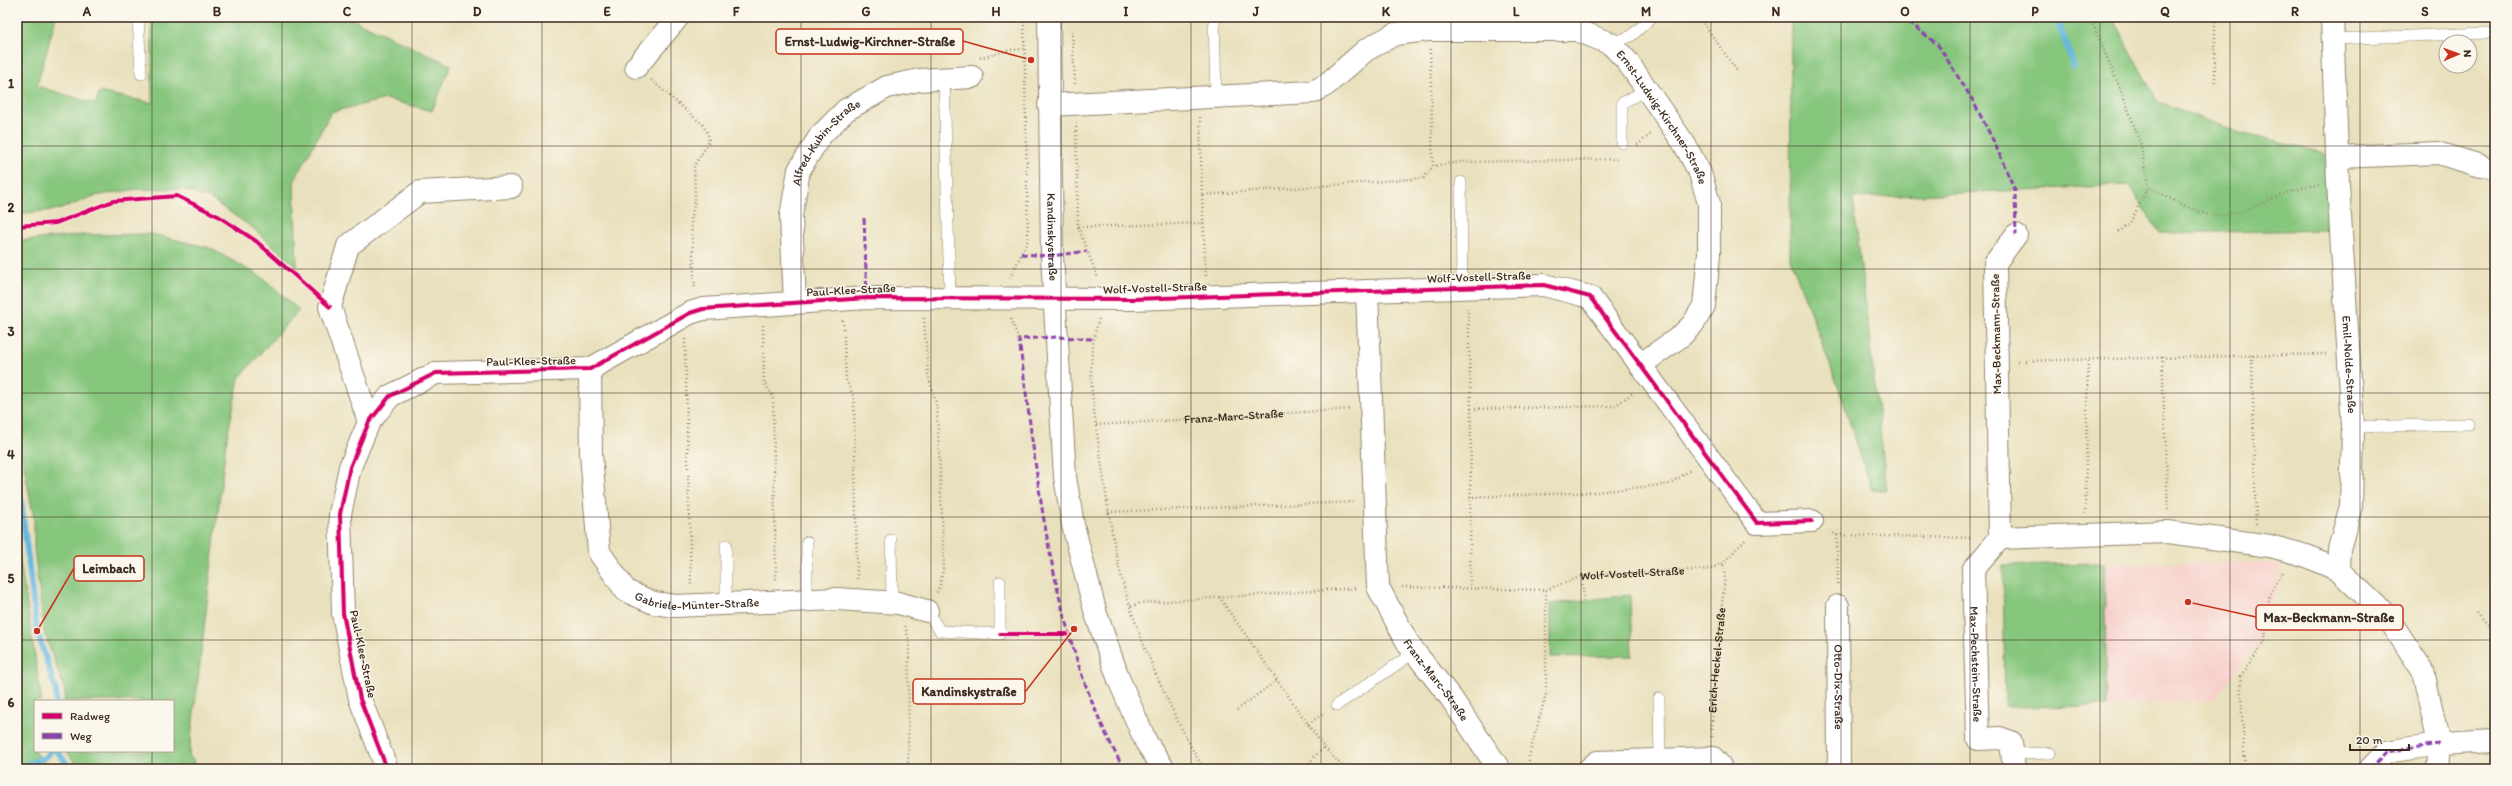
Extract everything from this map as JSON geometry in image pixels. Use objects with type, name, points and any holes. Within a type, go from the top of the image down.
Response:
[{"type":"street","points":[[636,67],[678,17]]},
{"type":"street","name":"Emil-Nolde-Straße","points":[[2332,17],[2338,183],[2353,427],[2351,506],[2339,549],[2338,570]]},
{"type":"street","name":"Kandinskystraße","points":[[1048,19],[1052,256],[1064,477],[1073,525],[1096,614],[1119,680],[1146,742],[1164,769]]},
{"type":"street","name":"Ernst-Ludwig-Kirchner-Straße","points":[[1049,104],[1076,104],[1313,92],[1326,85],[1366,50],[1395,34],[1428,30],[1578,30],[1611,44],[1627,61],[1685,145],[1700,173],[1709,203],[1709,254],[1704,306],[1693,324],[1645,372]]},
{"type":"street","name":"Alfred-Kubin-Straße","points":[[795,303],[791,216],[799,170],[820,136],[846,110],[887,88],[919,80],[972,77]]},
{"type":"street","points":[[2338,157],[2438,153],[2488,171]]},
{"type":"street","points":[[369,422],[330,308],[348,246],[420,192],[511,188]]},
{"type":"street","name":"Max-Beckmann-Straße","points":[[2000,538],[1995,263],[2016,235]]},
{"type":"street","name":"Wolf-Vostell-Straße","points":[[1055,300],[1100,300],[1544,286],[1590,297],[1757,523]]},
{"type":"street","name":"Franz-Marc-Straße","points":[[1367,291],[1378,587],[1415,652],[1451,698],[1498,769]]},
{"type":"street","name":"Paul-Klee-Straße","points":[[387,769],[360,699],[343,613],[340,514],[350,467],[369,422],[390,396],[436,373],[590,369],[681,318],[703,309],[842,300],[950,297],[1055,300]]},
{"type":"street","name":"Gabriele-Münter-Straße","points":[[590,369],[591,454],[599,552],[626,591],[654,603],[692,605],[837,599],[892,602],[927,611]]},
{"type":"street","points":[[1757,523],[1812,521]]},
{"type":"street","points":[[2000,538],[2168,532],[2256,543],[2293,552],[2338,570],[2386,615],[2423,671],[2439,744],[2437,769]]},
{"type":"street","name":"Max-Pechstein-Straße","points":[[2000,538],[1973,570],[1978,739],[2000,738],[2011,742],[2014,762]]},
{"type":"street","name":"Otto-Dix-Straße","points":[[1838,606],[1839,769]]},
{"type":"street","points":[[2370,769],[2386,752],[2439,744],[2495,741]]},
{"type":"street","points":[[1589,769],[1597,762],[1660,760],[1716,762]]},
{"type":"lane","points":[[138,17],[141,74]]},
{"type":"lane","points":[[1208,97],[1214,17]]},
{"type":"lane","points":[[1611,44],[1631,36],[1652,17]]},
{"type":"lane","points":[[2333,39],[2487,34]]},
{"type":"lane","points":[[944,79],[950,297]]},
{"type":"lane","points":[[1622,143],[1622,103],[1646,90]]},
{"type":"lane","points":[[1461,182],[1464,288]]},
{"type":"lane","points":[[2353,427],[2469,424]]},
{"type":"lane","points":[[891,540],[892,602]]},
{"type":"lane","points":[[807,542],[807,600]]},
{"type":"lane","points":[[726,545],[726,604]]},
{"type":"lane","points":[[927,611],[940,631],[1000,634],[1000,582]]},
{"type":"lane","points":[[1337,705],[1415,652]]},
{"type":"lane","points":[[1659,698],[1660,760]]},
{"type":"lane","points":[[2014,762],[2050,753]]},
{"type":"path","points":[[1019,339],[1012,323],[1009,298],[1009,279],[1028,240],[1024,17]]},
{"type":"path","points":[[1699,17],[1737,71]]},
{"type":"path","points":[[2090,17],[2125,100],[2141,145],[2148,187],[2130,223],[2118,232]]},
{"type":"path","points":[[2215,17],[2215,82]]},
{"type":"path","points":[[1202,195],[1424,178],[1433,166],[1431,63],[1428,30]]},
{"type":"path","points":[[1072,42],[1076,104],[1078,227],[1100,282],[1101,314],[1092,339],[1090,369],[1108,512],[1118,564],[1131,606],[1158,678],[1192,751],[1204,769]]},
{"type":"path","points":[[972,77],[977,58],[1010,50],[1048,48]]},
{"type":"path","points":[[656,85],[703,126],[708,134],[707,147],[694,166],[695,201],[691,213],[694,288],[703,309]]},
{"type":"path","points":[[1207,296],[1202,195],[1208,97]]},
{"type":"path","points":[[1632,150],[1668,121]]},
{"type":"path","points":[[1433,166],[1460,162],[1620,159],[1626,155]]},
{"type":"path","points":[[2148,187],[2182,204],[2212,215],[2245,210],[2302,186],[2338,183]]},
{"type":"path","points":[[1078,227],[1203,223]]},
{"type":"path","points":[[922,298],[928,374],[937,407],[944,564],[940,585],[927,611]]},
{"type":"path","points":[[762,305],[764,383],[773,396],[777,602]]},
{"type":"path","points":[[681,318],[685,331],[692,605]]},
{"type":"path","points":[[1996,362],[2088,358],[2348,353]]},
{"type":"path","points":[[2252,355],[2256,543]]},
{"type":"path","points":[[2162,357],[2168,532]]},
{"type":"path","points":[[2085,536],[2088,358]]},
{"type":"path","points":[[1471,409],[1616,406],[1645,372]]},
{"type":"path","points":[[1469,497],[1597,492],[1669,484],[1709,458]]},
{"type":"path","points":[[1108,512],[1374,501]]},
{"type":"path","points":[[1812,521],[1837,536],[2000,538]]},
{"type":"path","points":[[1723,563],[1742,546],[1757,523]]},
{"type":"path","points":[[1837,536],[1838,606]]},
{"type":"path","points":[[2244,769],[2240,677],[2265,642],[2268,598],[2293,552]]},
{"type":"path","points":[[1582,576],[1584,603]]},
{"type":"path","points":[[1131,606],[1140,603],[1378,587]]},
{"type":"path","points":[[1529,769],[1529,756],[1546,694],[1546,590]]},
{"type":"path","points":[[1219,597],[1324,747],[1345,769]]},
{"type":"path","points":[[2477,613],[2495,634]]},
{"type":"path","points":[[908,769],[909,640]]},
{"type":"path","points":[[1237,710],[1277,680]]},
{"type":"path","points":[[1304,769],[1324,747]]},
{"type":"shaded area","points":[[2104,563],[2282,563],[2260,641],[2213,700],[2107,706]]},
{"type":"green space","points":[[17,17],[56,17],[37,86],[96,104],[99,92],[152,103],[152,17],[347,17],[451,65],[432,111],[386,99],[331,112],[294,182],[297,267],[254,229],[211,199],[182,189],[137,189],[94,196],[61,209],[17,214]]},
{"type":"green space","points":[[1791,17],[2112,17],[2157,101],[2240,133],[2324,153],[2334,230],[2160,233],[2128,185],[1853,198],[1887,490],[1872,490],[1839,389],[1790,258]]},
{"type":"green space","points":[[152,234],[210,248],[263,278],[299,310],[239,378],[226,443],[189,755],[199,769],[80,769],[67,752],[174,752],[174,700],[64,700],[65,691],[44,632],[34,548],[34,519],[20,446],[22,419],[17,405],[17,241],[83,235]]},
{"type":"green space","points":[[17,542],[42,700],[34,700],[34,752],[50,769],[17,769]]},
{"type":"green space","points":[[2104,563],[2107,706],[2005,707],[2003,565]]},
{"type":"green space","points":[[1630,595],[1632,656],[1550,657],[1550,604]]},
{"type":"waterway","points":[[2056,17],[2074,67]]},
{"type":"waterway","points":[[17,469],[37,631],[56,690],[56,700]]},
{"type":"waterway","points":[[17,768],[46,757],[50,752]]},
{"type":"waterway","points":[[58,752],[71,769]]},
{"type":"marked path","points":[[1891,17],[1913,25],[1938,45],[1972,99],[1994,142],[2015,190],[2016,235]]},
{"type":"marked path","points":[[864,218],[867,298]]},
{"type":"marked path","points":[[1021,254],[1052,256],[1087,251]]},
{"type":"marked path","points":[[1092,339],[1058,337],[1019,339],[1033,450],[1051,560],[1064,614],[1079,667],[1099,719],[1124,769]]},
{"type":"marked path","points":[[2370,769],[2386,752],[2439,744]]},
{"type":"cycle path","points":[[17,226],[56,223],[113,201],[177,196],[218,216],[256,241],[330,307]]},
{"type":"cycle path","points":[[387,769],[360,699],[343,613],[340,514],[350,467],[369,422],[390,396],[436,373],[590,369],[690,313],[703,309],[867,298],[1133,299],[1544,285],[1590,297],[1757,523],[1812,521]]},
{"type":"cycle path","points":[[1000,634],[1067,634]]},
{"type":"place","name":"Ernst-Ludwig-Kirchner-Straße","points":[[1031,60]]},
{"type":"place","name":"Max-Beckmann-Straße","points":[[2188,602]]},
{"type":"place","name":"Kandinskystraße","points":[[1074,629]]},
{"type":"place","name":"Leimbach","points":[[37,631]]}]
